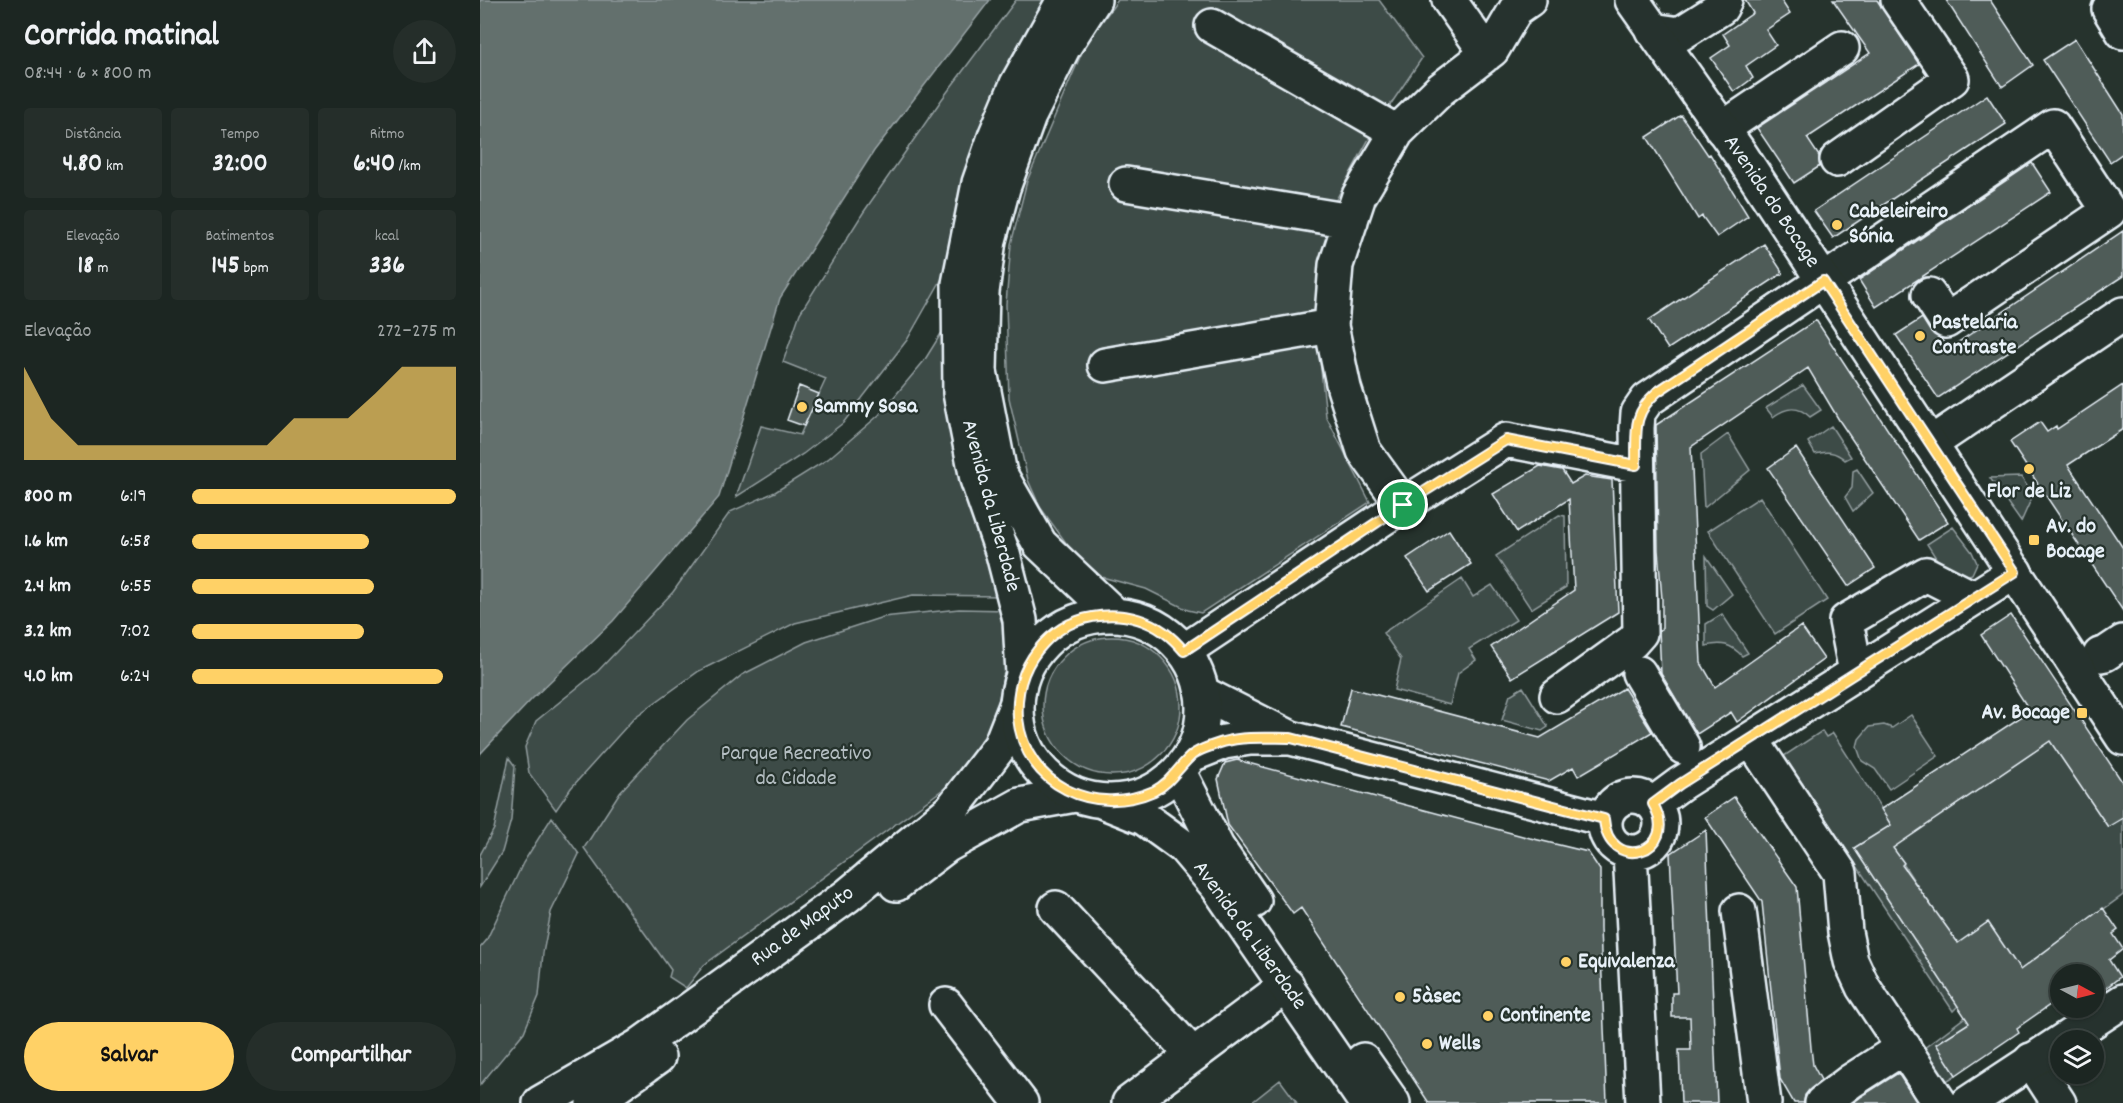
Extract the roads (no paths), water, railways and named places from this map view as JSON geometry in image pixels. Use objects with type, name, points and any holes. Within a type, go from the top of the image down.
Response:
[{"type":"street","name":"Avenida da Liberdade","points":[[1020,688],[1020,620],[1003,554],[978,479],[960,393],[959,284],[980,183],[996,134],[1017,84],[1064,0]]},
{"type":"street","name":"Avenida da Liberdade","points":[[1094,0],[1063,48],[1029,116],[1003,188],[990,240],[982,292],[980,371],[1000,474],[1040,544],[1114,614]]},
{"type":"street","points":[[1449,0],[1486,54]]},
{"type":"street","name":"Avenida do Bocage","points":[[1632,0],[1722,129],[2123,738]]},
{"type":"street","points":[[1837,160],[1952,79],[1898,0]]},
{"type":"street","points":[[1403,505],[1364,451],[1344,388],[1331,326],[1336,265],[1359,196],[1397,132],[1441,89],[1492,50],[1518,3]]},
{"type":"street","points":[[1652,30],[1680,34],[1723,4]]},
{"type":"street","points":[[1212,26],[1397,132]]},
{"type":"street","points":[[1722,129],[1842,48]]},
{"type":"street","points":[[1557,696],[1632,642],[1640,633],[1636,465],[1638,413],[1647,400],[2053,126],[2109,211],[1946,321],[1929,295]]},
{"type":"street","points":[[1126,184],[1351,221]]},
{"type":"street","points":[[1930,444],[2123,314]]},
{"type":"street","points":[[1104,365],[1331,326]]},
{"type":"street","points":[[1184,651],[1403,505],[1506,440],[1636,465]]},
{"type":"street","points":[[1653,804],[1751,739],[2015,572]]},
{"type":"street","points":[[1856,672],[1846,621],[1926,574],[1973,598]]},
{"type":"street","points":[[1185,763],[1199,736],[1203,716],[1202,693],[1196,670],[1184,651],[1164,632],[1140,619],[1114,614],[1091,616],[1069,624],[1050,636],[1034,654],[1020,688],[1020,732],[1031,758],[1050,780],[1089,798],[1131,800],[1148,793],[1157,789],[1185,763],[1224,741],[1250,738],[1291,738]]},
{"type":"street","points":[[1639,673],[1683,747]]},
{"type":"street","name":"Rua de Maputo","points":[[540,1103],[639,1046],[847,896],[951,810],[1000,746],[1020,688]]},
{"type":"street","points":[[1202,693],[1291,738],[1604,819]]},
{"type":"street","points":[[1751,739],[1840,873],[1845,932],[1851,961],[1863,987],[1940,1103]]},
{"type":"street","name":"Avenida da Liberdade","points":[[1185,763],[1217,847],[1393,1103]]},
{"type":"street","points":[[1631,796],[1645,799],[1653,804],[1660,816],[1661,827],[1652,845],[1644,851],[1630,852],[1617,848],[1610,841],[1604,819],[1612,805],[1621,798],[1631,796]]},
{"type":"street","name":"Avenida da Liberdade","points":[[1089,798],[1144,818],[1184,847],[1217,886],[1366,1103]]},
{"type":"street","name":"Rua de Maputo","points":[[593,1103],[814,946],[945,846],[1020,804],[1089,798]]},
{"type":"street","points":[[1630,852],[1643,1103]]},
{"type":"street","points":[[1056,908],[1193,1055]]},
{"type":"street","points":[[1739,911],[1764,1103]]},
{"type":"street","points":[[1129,1103],[1287,986]]},
{"type":"street","points":[[1968,1103],[2123,1001]]},
{"type":"street","points":[[946,1005],[1021,1103]]},
{"type":"street","points":[[1822,1103],[1851,1081],[1904,1047]]},
{"type":"street","points":[[2031,1060],[2059,1103]]},
{"type":"place","name":"Cabeleireiro Sónia","points":[[1837,225]]},
{"type":"place","name":"Pastelaria Contraste","points":[[1920,336]]},
{"type":"place","name":"Sammy Sosa","points":[[802,407]]},
{"type":"place","name":"Flor de Liz","points":[[2029,469]]},
{"type":"place","name":"Av. do Bocage","points":[[2034,540]]},
{"type":"place","name":"Av. Bocage","points":[[2082,713]]},
{"type":"place","name":"Equivalenza","points":[[1566,962]]},
{"type":"place","name":"5àsec","points":[[1400,997]]},
{"type":"place","name":"Continente","points":[[1488,1016]]},
{"type":"place","name":"Wells","points":[[1427,1044]]},
{"type":"park label","name":"Parque Recreativo da Cidade","points":[[796,766]]}]
